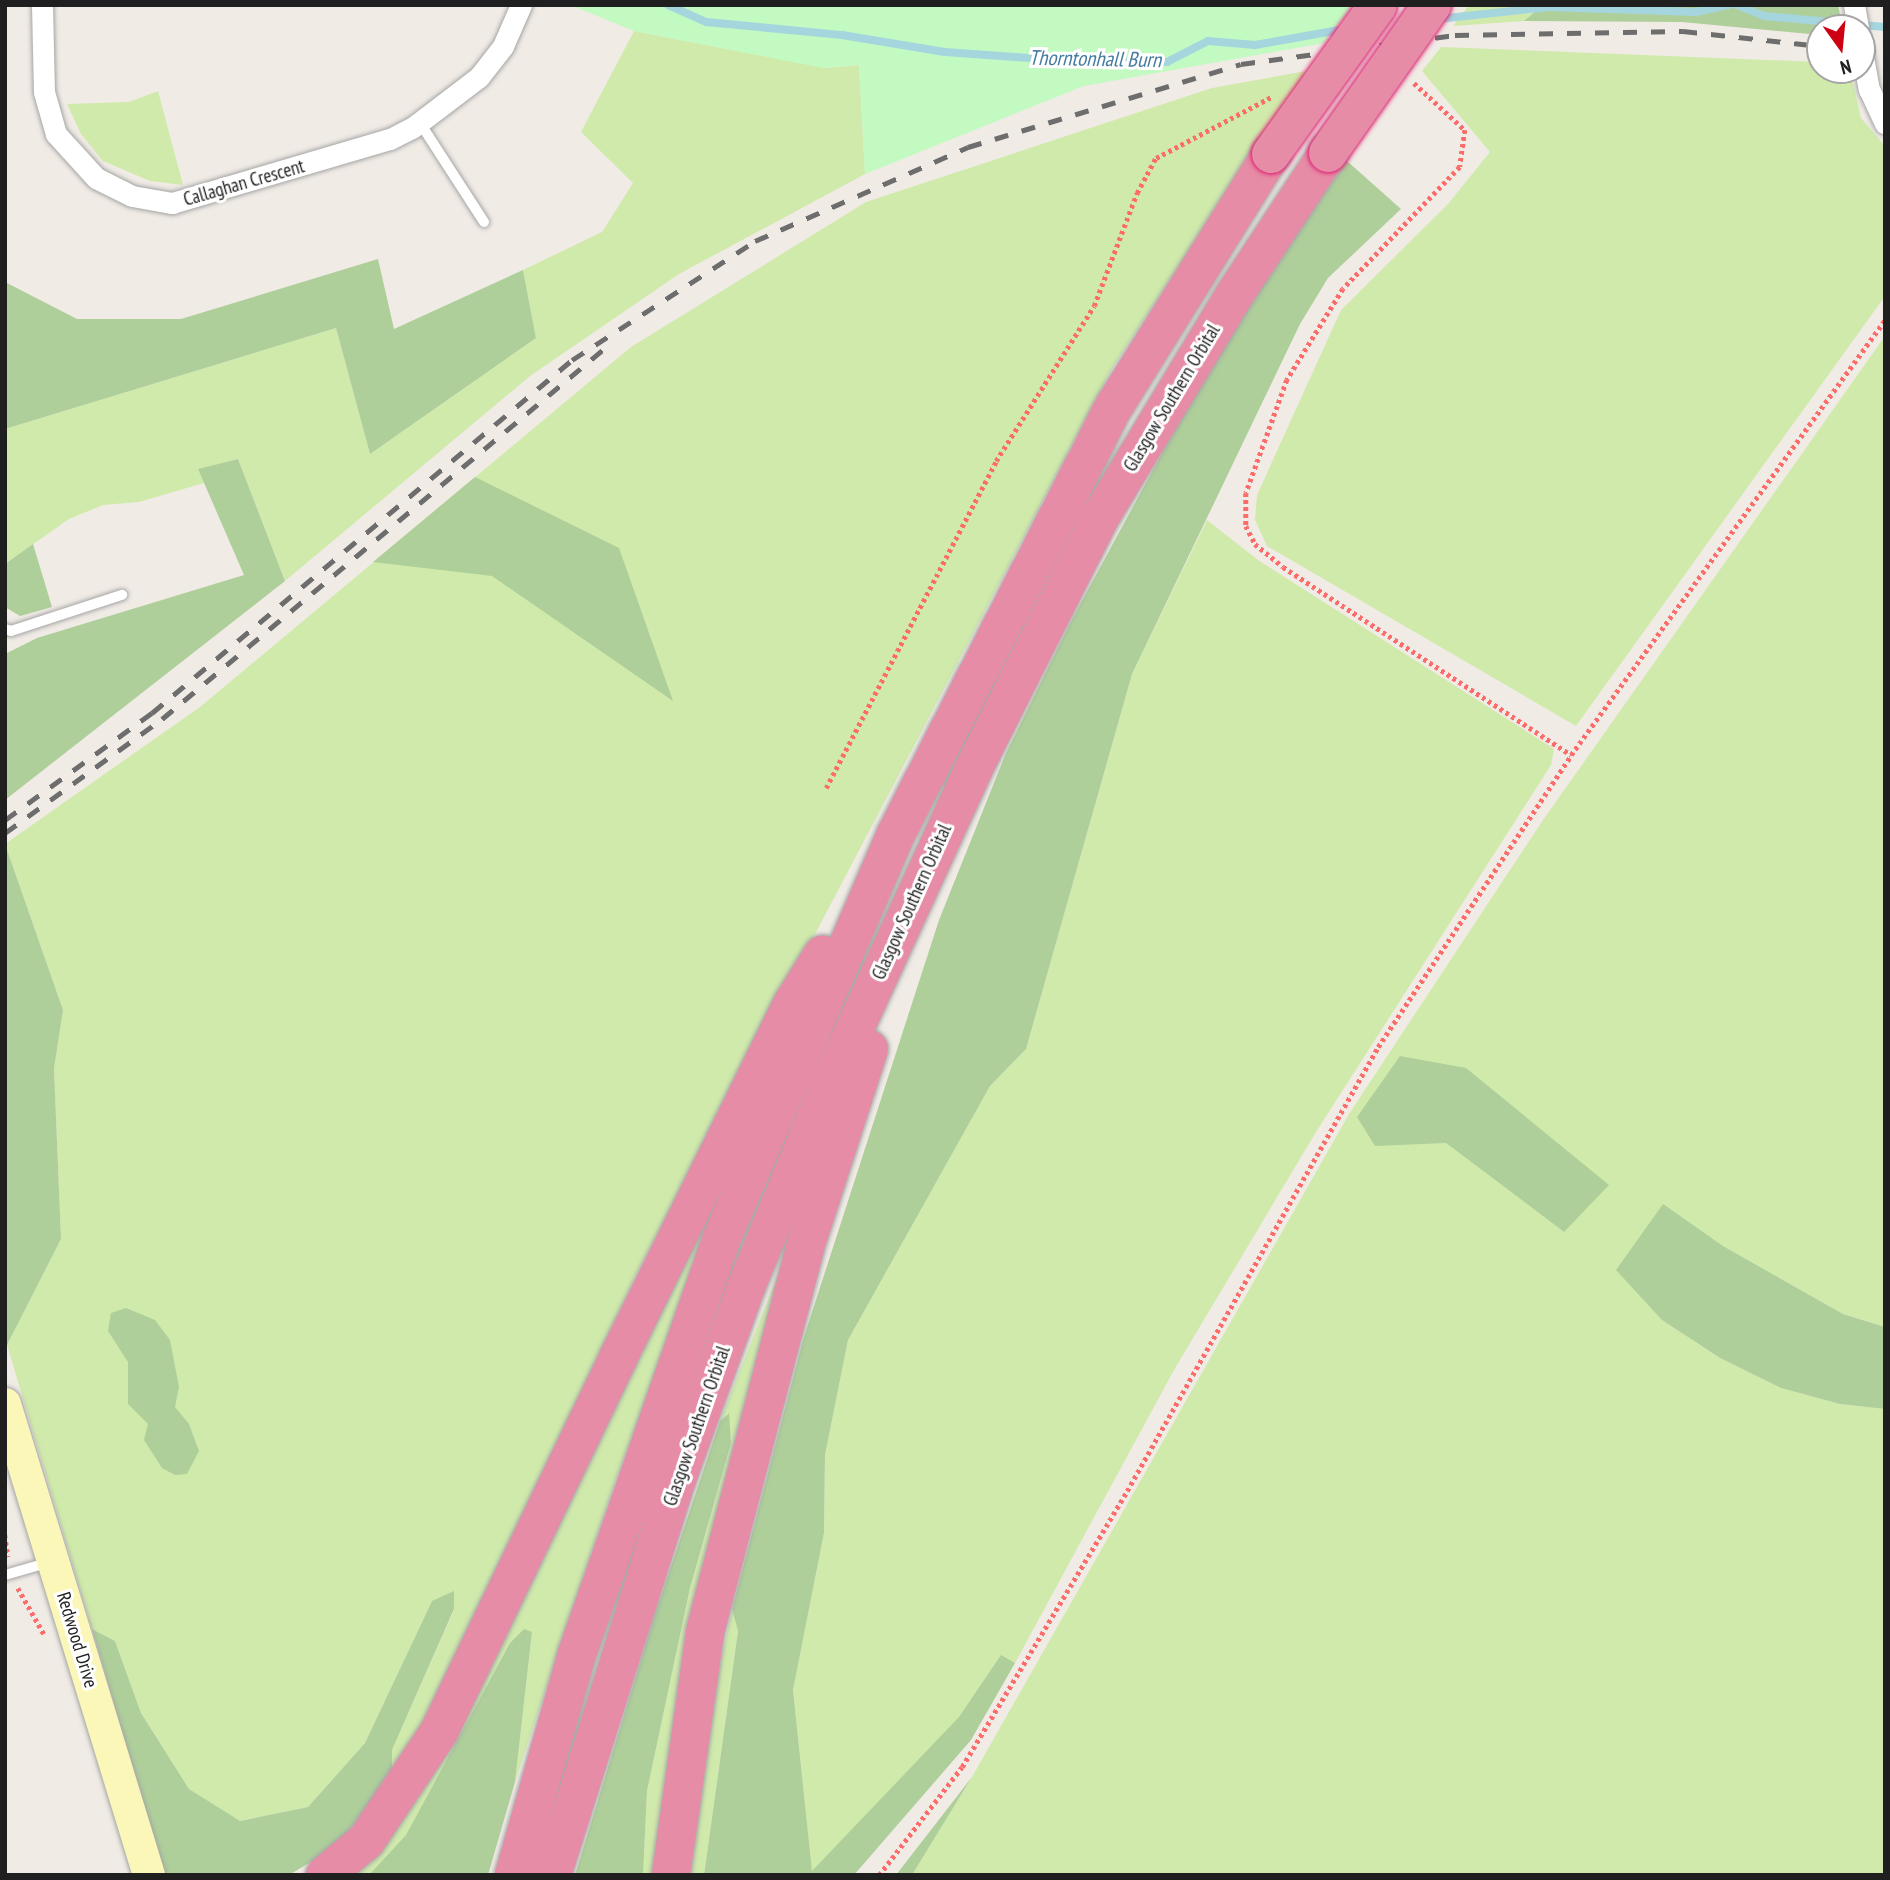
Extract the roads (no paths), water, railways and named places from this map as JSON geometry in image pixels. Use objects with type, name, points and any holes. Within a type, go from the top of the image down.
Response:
[{"type":"highway","name":"Glasgow Southern Orbital","points":[[514,1875],[577,1654],[722,1238],[897,832],[1115,405],[1271,154],[1378,5]]},
{"type":"highway","name":"Glasgow Southern Orbital","points":[[552,1875],[617,1659],[746,1287],[834,1074],[931,861],[1101,516],[1235,294],[1328,153],[1432,5]]},
{"type":"highway","points":[[325,1875],[366,1841],[439,1732],[793,1003],[897,832]]},
{"type":"highway","points":[[671,1875],[705,1632],[752,1438],[805,1247],[931,861]]},
{"type":"street","name":"Callaghan Crescent","points":[[42,5],[44,92],[57,134],[96,178],[132,196],[159,203],[185,201],[390,139],[420,123],[479,77],[503,46],[521,5]]},
{"type":"street","points":[[1868,84],[1885,123]]},
{"type":"street","name":"Redwood Drive","points":[[5,1404],[149,1875]]},
{"type":"lane","points":[[420,123],[484,222]]},
{"type":"lane","points":[[5,629],[11,631],[122,595]]},
{"type":"lane","points":[[8,1575],[53,1561]]},
{"type":"waterway","name":"Thorntonhall Burn","points":[[668,5],[706,22],[842,35],[945,52],[1097,63],[1167,62],[1208,41],[1255,45],[1345,29]]},
{"type":"waterway","name":"Thorntonhall Burn","points":[[1438,19],[1550,7],[1696,12],[1729,5]]},
{"type":"waterway","name":"Thorntonhall Burn","points":[[1737,5],[1764,16],[1885,27]]},
{"type":"railway","points":[[5,820],[152,713],[572,360],[755,241],[968,147],[1241,64],[1455,35],[1683,31],[1806,44]]},
{"type":"railway","points":[[1876,51],[1885,52]]},
{"type":"railway","points":[[5,833],[162,719],[605,348]]}]
